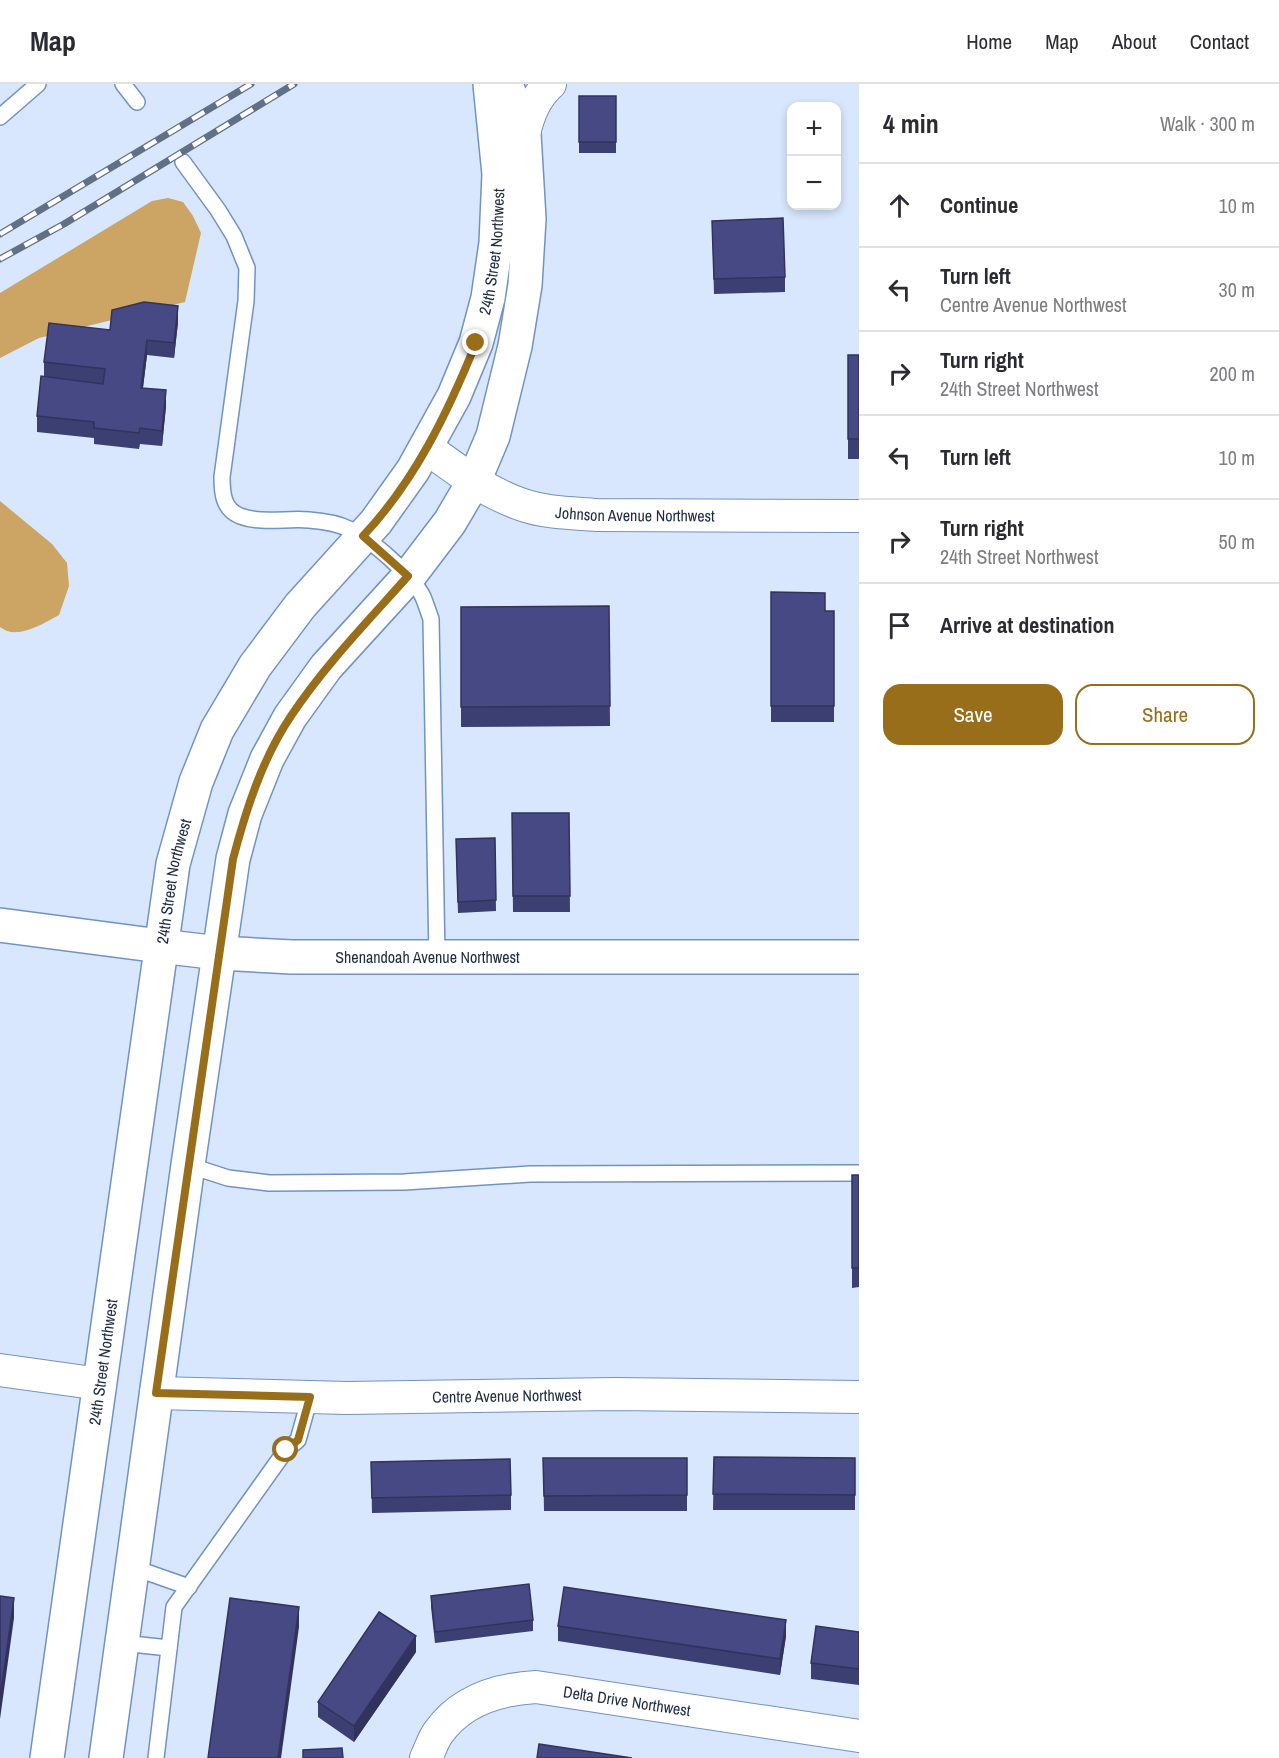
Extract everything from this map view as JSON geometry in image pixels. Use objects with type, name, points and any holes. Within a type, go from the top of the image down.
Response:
[{"type":"main road","name":"24th Street Northwest","points":[[47,1758],[173,864],[196,782],[217,730],[255,666],[288,623],[376,522],[427,448],[454,396],[476,343],[488,298],[496,243],[499,174],[490,84]]},
{"type":"main road","name":"24th Street Northwest","points":[[106,1758],[233,859],[245,814],[267,759],[290,717],[326,667],[408,576],[450,522],[474,482],[493,436],[515,346],[525,285],[529,219],[524,134],[506,84]]},
{"type":"main road","name":"Shenandoah Avenue Northwest","points":[[0,925],[219,953],[292,957],[859,957]]},
{"type":"street","points":[[524,134],[528,115],[543,90],[550,84]]},
{"type":"street","name":"Johnson Avenue Northwest","points":[[427,448],[474,482],[495,494],[525,506],[555,512],[597,515],[859,516]]},
{"type":"street","points":[[0,1370],[100,1384]]},
{"type":"street","name":"Centre Avenue Northwest","points":[[156,1393],[310,1397],[615,1394],[859,1397]]},
{"type":"street","name":"Delta Drive Northwest","points":[[426,1758],[438,1733],[457,1712],[486,1695],[514,1688],[536,1687],[859,1736]]},
{"type":"lane","points":[[0,117],[38,84]]},
{"type":"lane","points":[[123,84],[137,102]]},
{"type":"lane","points":[[183,162],[234,236],[247,268],[246,301],[222,477],[222,493],[227,507],[239,516],[253,519],[307,520],[327,523],[347,528],[363,536],[408,576],[423,596],[431,619],[436,958]]},
{"type":"lane","points":[[188,1165],[228,1178],[270,1183],[405,1182],[530,1174],[859,1173]]},
{"type":"lane","points":[[156,1758],[174,1607],[286,1450],[298,1440],[310,1397]]},
{"type":"lane","points":[[132,1567],[189,1587]]},
{"type":"lane","points":[[122,1643],[169,1648]]},
{"type":"shaded area","points":[[168,198],[183,202],[201,233],[185,302],[39,338],[0,358],[0,293],[152,201]]},
{"type":"shaded area","points":[[0,501],[52,544],[67,563],[69,586],[59,615],[22,631],[7,631],[0,627]]},
{"type":"building","points":[[579,96],[616,96],[616,142],[579,142]]},
{"type":"building","points":[[783,218],[785,277],[714,279],[712,221]]},
{"type":"building","points":[[144,302],[178,306],[174,343],[147,340],[141,388],[166,390],[162,431],[140,428],[139,433],[94,428],[94,422],[37,416],[41,376],[103,384],[105,369],[44,362],[49,323],[110,330],[112,310]]},
{"type":"building","points":[[848,355],[859,355],[859,439],[848,439]]},
{"type":"building","points":[[771,592],[825,593],[825,611],[834,611],[834,706],[771,706]]},
{"type":"building","points":[[609,606],[610,706],[461,707],[461,607]]},
{"type":"building","points":[[512,813],[569,813],[570,896],[513,896]]},
{"type":"building","points":[[495,838],[496,900],[458,902],[456,839]]},
{"type":"building","points":[[852,1175],[859,1175],[859,1268],[852,1268]]},
{"type":"building","points":[[714,1457],[855,1458],[855,1495],[713,1494]]},
{"type":"building","points":[[543,1458],[687,1458],[687,1495],[544,1496]]},
{"type":"building","points":[[510,1459],[511,1495],[372,1498],[371,1462]]},
{"type":"building","points":[[529,1584],[533,1620],[435,1632],[431,1596]]},
{"type":"building","points":[[564,1587],[786,1620],[780,1659],[558,1626]]},
{"type":"building","points":[[0,1596],[14,1598],[0,1699]]},
{"type":"building","points":[[230,1598],[299,1607],[278,1758],[208,1758]]},
{"type":"building","points":[[379,1612],[416,1636],[354,1726],[318,1702]]},
{"type":"building","points":[[816,1626],[859,1632],[859,1669],[811,1663]]},
{"type":"building","points":[[539,1744],[632,1758],[537,1758]]},
{"type":"building","points":[[342,1748],[343,1758],[303,1758],[303,1750]]},
{"type":"railway","points":[[0,234],[251,84]]},
{"type":"railway","points":[[0,259],[64,224],[294,84]]},
{"type":"route","points":[[286,1450],[298,1440],[310,1397],[156,1393],[233,859],[245,814],[267,759],[290,717],[326,667],[408,576],[363,536],[376,522],[427,448],[454,396],[476,343]]}]
